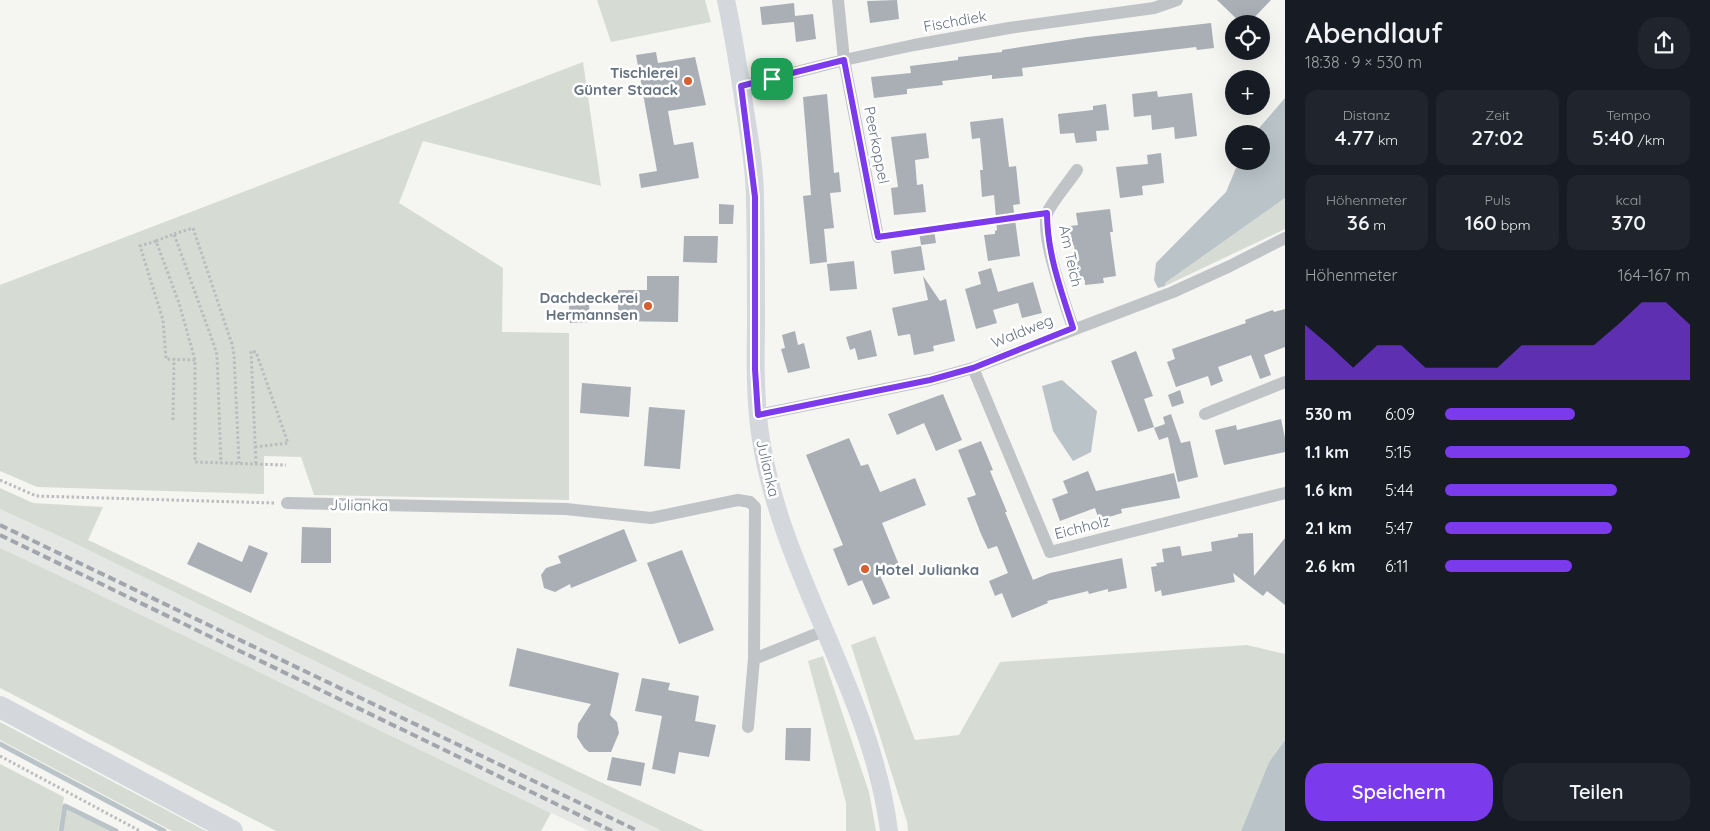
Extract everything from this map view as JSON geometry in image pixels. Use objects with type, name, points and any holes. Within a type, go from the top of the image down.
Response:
[{"type":"highway","points":[[0,707],[232,831]]},
{"type":"street","name":"Julianka","points":[[726,0],[741,86],[755,197],[755,369],[761,440],[773,495],[790,544],[826,630],[871,751],[882,790],[889,831]]},
{"type":"street","name":"Peerkoppel","points":[[838,0],[844,60],[878,237]]},
{"type":"street","name":"Fischdiek","points":[[741,86],[844,60],[1010,28],[1154,8],[1177,0]]},
{"type":"street","name":"Am Teich","points":[[1073,328],[1055,270],[1047,235],[1047,213],[1077,170]]},
{"type":"street","name":"Waldweg","points":[[758,415],[930,380],[973,368],[1073,328],[1173,292],[1285,238]]},
{"type":"street","name":"Eichholz","points":[[973,368],[1050,552],[1285,493]]},
{"type":"street","points":[[1206,414],[1285,382]]},
{"type":"street","name":"Julianka","points":[[287,503],[566,509],[651,518],[738,500],[750,502],[755,507],[754,659],[748,726]]},
{"type":"street","points":[[754,659],[826,630]]},
{"type":"path","points":[[878,237],[1047,213]]},
{"type":"path","points":[[195,360],[166,359],[163,320],[140,246],[193,228],[234,354],[239,464]]},
{"type":"path","points":[[174,234],[216,355],[221,463]]},
{"type":"path","points":[[156,241],[179,303],[195,360],[195,462],[286,465]]},
{"type":"path","points":[[255,446],[288,443],[256,352],[251,352],[255,446],[256,464]]},
{"type":"path","points":[[173,420],[174,359]]},
{"type":"path","points":[[0,480],[36,496],[287,503]]},
{"type":"path","points":[[0,756],[140,831]]},
{"type":"shaded area","points":[[597,0],[705,0],[711,22],[611,42]]},
{"type":"shaded area","points":[[583,62],[601,186],[423,141],[399,203],[503,268],[502,332],[569,333],[569,500],[314,495],[301,457],[264,456],[264,494],[37,487],[0,471],[0,285]]},
{"type":"shaded area","points":[[1285,98],[1285,198],[1165,283],[1165,286],[1158,288],[1154,280],[1156,263],[1226,192],[1235,170],[1270,170],[1270,125],[1262,125]]},
{"type":"shaded area","points":[[1285,198],[1285,229],[1165,286],[1165,283]]},
{"type":"shaded area","points":[[1062,380],[1097,411],[1091,452],[1073,461],[1053,431],[1042,386]]},
{"type":"shaded area","points":[[0,488],[33,503],[103,507],[88,540],[704,831],[662,831],[76,544],[0,509]]},
{"type":"shaded area","points":[[0,509],[76,544],[662,831],[589,831],[0,548]]},
{"type":"shaded area","points":[[0,548],[551,813],[541,831],[276,831],[0,688]]},
{"type":"shaded area","points":[[875,636],[915,740],[959,735],[1000,662],[1247,645],[1285,654],[1285,740],[1269,762],[1241,831],[908,831],[907,822],[851,645]]},
{"type":"shaded area","points":[[823,656],[869,792],[876,831],[846,831],[846,803],[808,661]]},
{"type":"shaded area","points":[[0,722],[206,831],[172,831],[0,740]]},
{"type":"shaded area","points":[[1285,740],[1285,831],[1241,831],[1269,762]]},
{"type":"shaded area","points":[[0,764],[64,797],[58,831],[0,831]]},
{"type":"shaded area","points":[[67,810],[112,831],[63,831]]},
{"type":"building","points":[[897,0],[899,19],[870,23],[867,1]]},
{"type":"building","points":[[1217,0],[1271,0],[1257,15],[1233,15]]},
{"type":"building","points":[[794,3],[795,16],[813,14],[816,39],[796,42],[794,22],[762,25],[760,7]]},
{"type":"building","points":[[1211,23],[1214,48],[1197,50],[1196,47],[1022,68],[1023,76],[992,79],[992,75],[942,81],[943,85],[907,89],[907,94],[874,98],[871,77],[911,73],[910,66],[958,60],[958,57],[1002,52],[1002,50],[1087,37]]},
{"type":"building","points":[[656,52],[658,63],[695,57],[706,105],[668,111],[674,145],[693,142],[699,178],[641,188],[639,174],[657,171],[636,55]]},
{"type":"building","points":[[1157,91],[1158,97],[1192,93],[1197,136],[1175,139],[1174,127],[1152,130],[1151,115],[1134,117],[1132,94]]},
{"type":"building","points":[[827,94],[834,173],[839,172],[841,192],[830,193],[834,228],[824,229],[827,262],[810,264],[803,196],[811,195],[803,97]]},
{"type":"building","points":[[1106,104],[1109,130],[1096,131],[1097,141],[1076,143],[1074,133],[1060,134],[1058,114],[1093,110],[1093,106]]},
{"type":"building","points":[[1003,118],[1009,167],[1016,166],[1020,204],[1013,205],[1020,256],[988,261],[984,235],[995,234],[997,230],[994,195],[982,197],[980,170],[983,170],[980,138],[972,139],[970,122]]},
{"type":"building","points":[[926,133],[929,158],[915,160],[917,185],[923,184],[926,212],[894,215],[891,188],[898,187],[891,137]]},
{"type":"building","points":[[1161,153],[1164,183],[1142,186],[1143,195],[1120,198],[1116,167],[1148,164],[1147,155]]},
{"type":"building","points":[[719,204],[734,205],[733,224],[719,224]]},
{"type":"building","points":[[1110,209],[1113,232],[1110,232],[1116,276],[1103,278],[1104,283],[1085,285],[1085,280],[1078,281],[1074,245],[1064,246],[1062,227],[1078,225],[1076,213]]},
{"type":"building","points":[[934,230],[936,243],[921,245],[919,232]]},
{"type":"building","points":[[684,236],[718,236],[717,263],[683,262]]},
{"type":"building","points":[[921,246],[925,270],[894,274],[891,251]]},
{"type":"building","points":[[854,261],[857,289],[830,291],[827,264]]},
{"type":"building","points":[[991,268],[998,292],[1033,282],[1042,313],[1022,318],[1018,303],[993,310],[997,323],[976,329],[965,289],[981,284],[978,272]]},
{"type":"building","name":"Dachdeckerei Hermannsen","points":[[647,276],[679,276],[678,322],[618,321],[618,290],[647,290]]},
{"type":"building","points":[[923,276],[940,301],[946,299],[955,341],[933,346],[934,351],[914,355],[910,334],[898,336],[892,308],[928,300]]},
{"type":"building","points":[[589,304],[590,322],[570,323],[569,306]]},
{"type":"building","points":[[1285,309],[1285,347],[1264,355],[1271,375],[1260,379],[1251,355],[1218,367],[1223,381],[1211,386],[1208,376],[1176,387],[1167,362],[1175,359],[1172,349],[1246,323],[1245,320],[1273,310],[1274,312]]},
{"type":"building","points":[[871,330],[877,356],[858,360],[855,348],[850,350],[846,337]]},
{"type":"building","points":[[795,331],[798,345],[804,343],[810,368],[788,373],[781,349],[785,348],[782,335]]},
{"type":"building","points":[[1136,351],[1153,396],[1144,399],[1154,427],[1138,432],[1111,361]]},
{"type":"building","points":[[582,383],[631,387],[629,417],[580,413]]},
{"type":"building","points":[[1180,390],[1184,403],[1172,407],[1168,395]]},
{"type":"building","points":[[943,394],[962,440],[936,451],[924,423],[897,435],[888,414]]},
{"type":"building","points":[[649,407],[685,410],[680,469],[644,466]]},
{"type":"building","points":[[1171,414],[1181,443],[1190,441],[1198,477],[1178,482],[1168,437],[1159,440],[1154,428],[1165,424],[1163,417]]},
{"type":"building","points":[[1281,419],[1285,438],[1285,452],[1224,465],[1215,430],[1236,425],[1237,430]]},
{"type":"building","points":[[849,438],[861,466],[868,464],[880,492],[915,478],[926,505],[882,523],[899,565],[879,573],[890,598],[873,605],[862,580],[848,586],[833,549],[843,545],[806,455]]},
{"type":"building","points":[[981,441],[993,470],[990,471],[1007,512],[1005,512],[1033,580],[1050,573],[1122,558],[1127,588],[1108,592],[1108,589],[1089,594],[1088,591],[1047,601],[1048,603],[1012,618],[1002,593],[995,596],[989,581],[1008,573],[997,546],[988,549],[981,534],[967,498],[976,495],[958,450]]},
{"type":"building","points":[[1088,471],[1096,491],[1174,473],[1180,498],[1121,509],[1122,513],[1099,520],[1095,508],[1060,521],[1052,499],[1068,493],[1063,481]]},
{"type":"building","points":[[302,527],[331,528],[331,563],[301,563]]},
{"type":"building","points":[[624,529],[637,561],[571,588],[570,584],[555,592],[544,588],[541,575],[546,568],[561,563],[558,556]]},
{"type":"building","points":[[1253,533],[1254,576],[1285,538],[1285,605],[1267,591],[1263,596],[1233,573],[1235,582],[1162,596],[1161,590],[1155,592],[1151,567],[1157,566],[1156,563],[1164,562],[1162,549],[1180,546],[1182,556],[1212,551],[1211,542],[1238,537],[1238,534]]},
{"type":"building","points":[[198,542],[242,562],[249,545],[268,553],[251,593],[187,564]]},
{"type":"building","points":[[682,550],[714,630],[679,644],[647,563]]},
{"type":"building","points":[[517,648],[619,673],[610,715],[617,722],[619,733],[611,752],[589,752],[577,737],[578,724],[591,704],[509,686]]},
{"type":"building","points":[[642,678],[670,683],[668,690],[699,696],[695,721],[716,725],[709,757],[679,752],[675,774],[652,769],[662,716],[635,711]]},
{"type":"building","points":[[786,728],[811,728],[810,761],[785,760]]},
{"type":"building","points":[[612,757],[645,763],[641,786],[607,780]]},
{"type":"waterway","points":[[0,744],[164,831]]},
{"type":"waterway","points":[[61,831],[65,806],[116,831]]},
{"type":"railway","points":[[0,525],[638,831]]},
{"type":"railway","points":[[0,535],[612,831]]},
{"type":"place","name":"Tischlerei Günter Staack","points":[[688,81]]},
{"type":"place","name":"Dachdeckerei Hermannsen","points":[[648,306]]},
{"type":"place","name":"Hotel Julianka","points":[[865,569]]},
{"type":"route","points":[[844,60],[878,237],[1047,213],[1047,235],[1055,270],[1073,328],[973,368],[930,380],[758,415],[755,369],[755,197],[741,86],[772,79],[844,60]]}]
